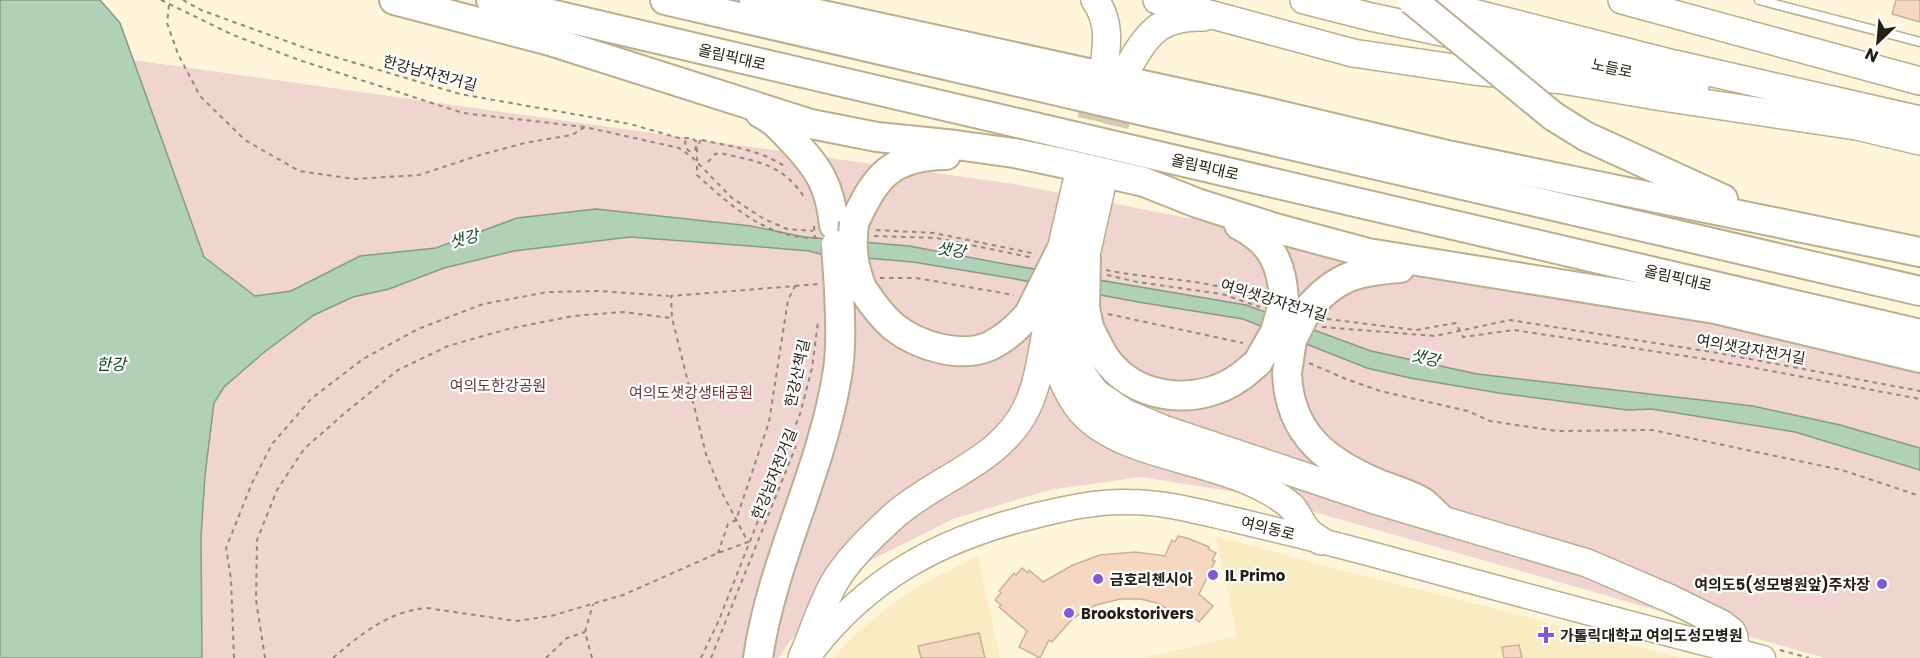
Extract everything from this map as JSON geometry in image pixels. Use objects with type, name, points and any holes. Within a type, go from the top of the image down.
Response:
[{"type":"highway","points":[[394,0],[550,41],[812,124],[877,137],[1014,153],[1144,182],[1197,203],[1313,240],[1368,253],[1715,309],[1920,358]]},
{"type":"highway","name":"올림픽대로","points":[[490,0],[1920,334]]},
{"type":"highway","points":[[665,0],[1920,291]]},
{"type":"highway","points":[[754,0],[1262,111],[1452,156],[1920,252]]},
{"type":"highway","points":[[1412,0],[1553,116],[1585,136],[1769,220]]},
{"type":"highway","points":[[726,97],[774,120],[812,160],[825,182],[832,201],[835,228],[851,285],[831,408],[752,658]]},
{"type":"highway","points":[[835,228],[877,181],[903,162],[933,155],[1014,153]]},
{"type":"highway","points":[[1197,203],[1253,232],[1270,248],[1279,265],[1291,310],[1292,340],[1297,368],[1287,389],[1301,427],[1315,445],[1335,462],[1422,502],[1441,519]]},
{"type":"highway","points":[[851,285],[894,327],[915,340],[938,348],[965,351],[989,346],[1015,330],[1085,308],[1083,260]]},
{"type":"highway","points":[[1058,318],[1083,260]]},
{"type":"highway","points":[[1058,318],[1124,377],[1143,388],[1161,395],[1181,396],[1204,393],[1223,387],[1240,377],[1253,353],[1275,332],[1291,310],[1318,297],[1332,285],[1352,274],[1432,263]]},
{"type":"highway","points":[[758,658],[770,601]]},
{"type":"main road","points":[[1095,0],[1107,24],[1107,41],[1117,61],[1156,28],[1182,18],[1219,17]]},
{"type":"main road","points":[[1156,0],[1353,52],[1474,71],[1563,80],[1856,126]]},
{"type":"main road","name":"노들로","points":[[1304,0],[1371,17],[1664,79],[1920,141]]},
{"type":"main road","name":"노들로","points":[[1422,0],[1674,64],[1920,120]]},
{"type":"main road","points":[[1622,0],[1920,81]]},
{"type":"main road","points":[[1083,260],[1089,185]]},
{"type":"main road","points":[[1058,318],[1082,376],[1108,407],[1126,419],[1188,446],[1250,467],[1281,482],[1294,491],[1306,506],[1314,520],[1313,534],[1321,541]]},
{"type":"main road","points":[[1058,318],[1065,386],[1082,412],[1097,425],[1117,437],[1138,445],[1252,482],[1291,507],[1307,530],[1321,541]]},
{"type":"main road","points":[[802,658],[835,581],[866,543],[923,494],[996,447],[1013,429],[1027,407],[1058,318]]},
{"type":"main road","points":[[1094,392],[1125,413],[1163,429],[1375,500],[1587,563],[1722,624],[1732,632],[1736,640],[1735,651]]},
{"type":"main road","name":"여의동로","points":[[807,658],[837,622],[871,590],[910,563],[950,543],[1000,524],[1065,508],[1099,503],[1129,502],[1159,504],[1191,510],[1321,541],[1735,651],[1770,654]]},
{"type":"lane","points":[[1759,0],[1920,42]]},
{"type":"path","points":[[161,0],[233,35],[299,60],[463,113],[585,127],[661,144]]},
{"type":"path","name":"한강남자전거길","points":[[183,0],[201,10],[308,49],[460,94],[630,124],[688,139]]},
{"type":"path","points":[[169,4],[167,23],[177,54],[200,96],[245,140],[299,171],[354,179],[419,176],[480,155],[525,143],[572,135],[585,127]]},
{"type":"path","points":[[679,138],[687,150],[697,153]]},
{"type":"path","points":[[685,146],[688,139],[694,139],[754,151],[788,168]]},
{"type":"path","points":[[694,139],[697,146],[697,175],[735,210],[779,232],[806,238],[835,228],[937,238],[1034,258]]},
{"type":"path","points":[[692,151],[701,140]]},
{"type":"path","points":[[708,162],[715,154],[720,153],[773,167],[800,191],[809,209]]},
{"type":"path","name":"여의샛강자전거길","points":[[1083,260],[1137,282],[1222,294],[1291,310],[1324,328],[1435,336],[1510,320],[1718,353],[1920,391]]},
{"type":"path","points":[[234,658],[231,579],[226,548],[252,483],[272,444],[312,398],[363,359],[418,329],[483,304],[548,292],[600,291],[670,296],[795,286],[851,285],[916,278],[1058,318],[1253,353]]},
{"type":"path","points":[[718,553],[728,525],[736,520],[770,422],[788,300],[795,286]]},
{"type":"path","points":[[333,658],[368,629],[415,609],[427,608],[516,621],[551,616],[623,595],[718,553],[748,543],[705,454],[672,318],[670,296]]},
{"type":"path","points":[[265,658],[256,600],[257,540],[277,490],[304,449],[346,412],[398,370],[448,346],[508,329],[573,316],[623,312],[672,318]]},
{"type":"path","name":"한강산책길","points":[[701,658],[719,620],[791,438],[807,390],[814,358],[818,318]]},
{"type":"path","points":[[1297,368],[1380,391],[1468,411],[1490,421],[1557,431],[1652,430],[1842,470],[1920,496]]},
{"type":"path","name":"한강남자전거길","points":[[711,658],[798,443]]},
{"type":"path","points":[[592,604],[585,632],[592,658]]},
{"type":"path","points":[[546,658],[567,638],[585,632]]},
{"type":"path","points":[[1770,654],[1809,658]]},
{"type":"shaded area","points":[[1216,536],[1680,658],[1142,658],[1237,636]]},
{"type":"shaded area","points":[[978,556],[1000,658],[833,658],[855,634],[898,600],[926,582]]},
{"type":"green space","name":"여의도한강공원","points":[[133,60],[1014,184],[1920,361],[1920,658],[1825,658],[1255,495],[1141,477],[1049,490],[953,519],[871,560],[789,642],[779,658],[202,658],[201,537],[205,475],[214,403],[224,387],[204,257]]},
{"type":"water","name":"한강","points":[[0,0],[100,0],[120,23],[204,257],[255,296],[291,291],[360,256],[436,248],[517,218],[596,209],[751,226],[804,237],[909,246],[1246,305],[1371,351],[1477,374],[1753,406],[1840,425],[1920,448],[1920,470],[1795,432],[1652,409],[1627,410],[1499,393],[1410,378],[1367,368],[1243,319],[913,262],[820,254],[809,251],[630,237],[514,251],[444,268],[389,289],[353,297],[314,315],[262,354],[224,387],[214,403],[205,475],[201,537],[202,658],[0,658]]},
{"type":"building","points":[[1896,0],[1920,0],[1920,22],[1892,14]]},
{"type":"building","points":[[1178,536],[1209,547],[1208,549],[1216,553],[1212,560],[1215,561],[1199,594],[1213,606],[1199,622],[1184,609],[1180,616],[1157,603],[1140,599],[1120,599],[1096,605],[1073,618],[1052,642],[1049,640],[1040,658],[1019,647],[1027,631],[999,607],[1001,605],[995,600],[1001,593],[999,591],[1014,573],[1016,575],[1022,568],[1028,573],[1029,570],[1043,582],[1073,565],[1100,555],[1135,552],[1165,556],[1172,540],[1175,542]]},
{"type":"building","points":[[979,633],[985,658],[921,658],[918,646]]},
{"type":"building","points":[[1519,645],[1522,658],[1504,658],[1502,647]]},
{"type":"tunnel","points":[[1082,160],[1100,78]]},
{"type":"tunnel","points":[[1106,166],[1125,84]]},
{"type":"place","name":"IL Primo","points":[[1213,575]]},
{"type":"place","name":"금호리첸시아","points":[[1098,579]]},
{"type":"place","name":"여의도5(성모병원앞)주차장","points":[[1882,584]]},
{"type":"place","name":"Brookstorivers","points":[[1069,613]]},
{"type":"place","name":"가톨릭대학교 여의도성모병원","points":[[1546,635]]},
{"type":"water label","name":"샛강","points":[[464,239]]},
{"type":"water label","name":"샛강","points":[[951,250]]},
{"type":"water label","name":"샛강","points":[[1425,358]]},
{"type":"park label","name":"여의도샛강생태공원","points":[[691,392]]}]
